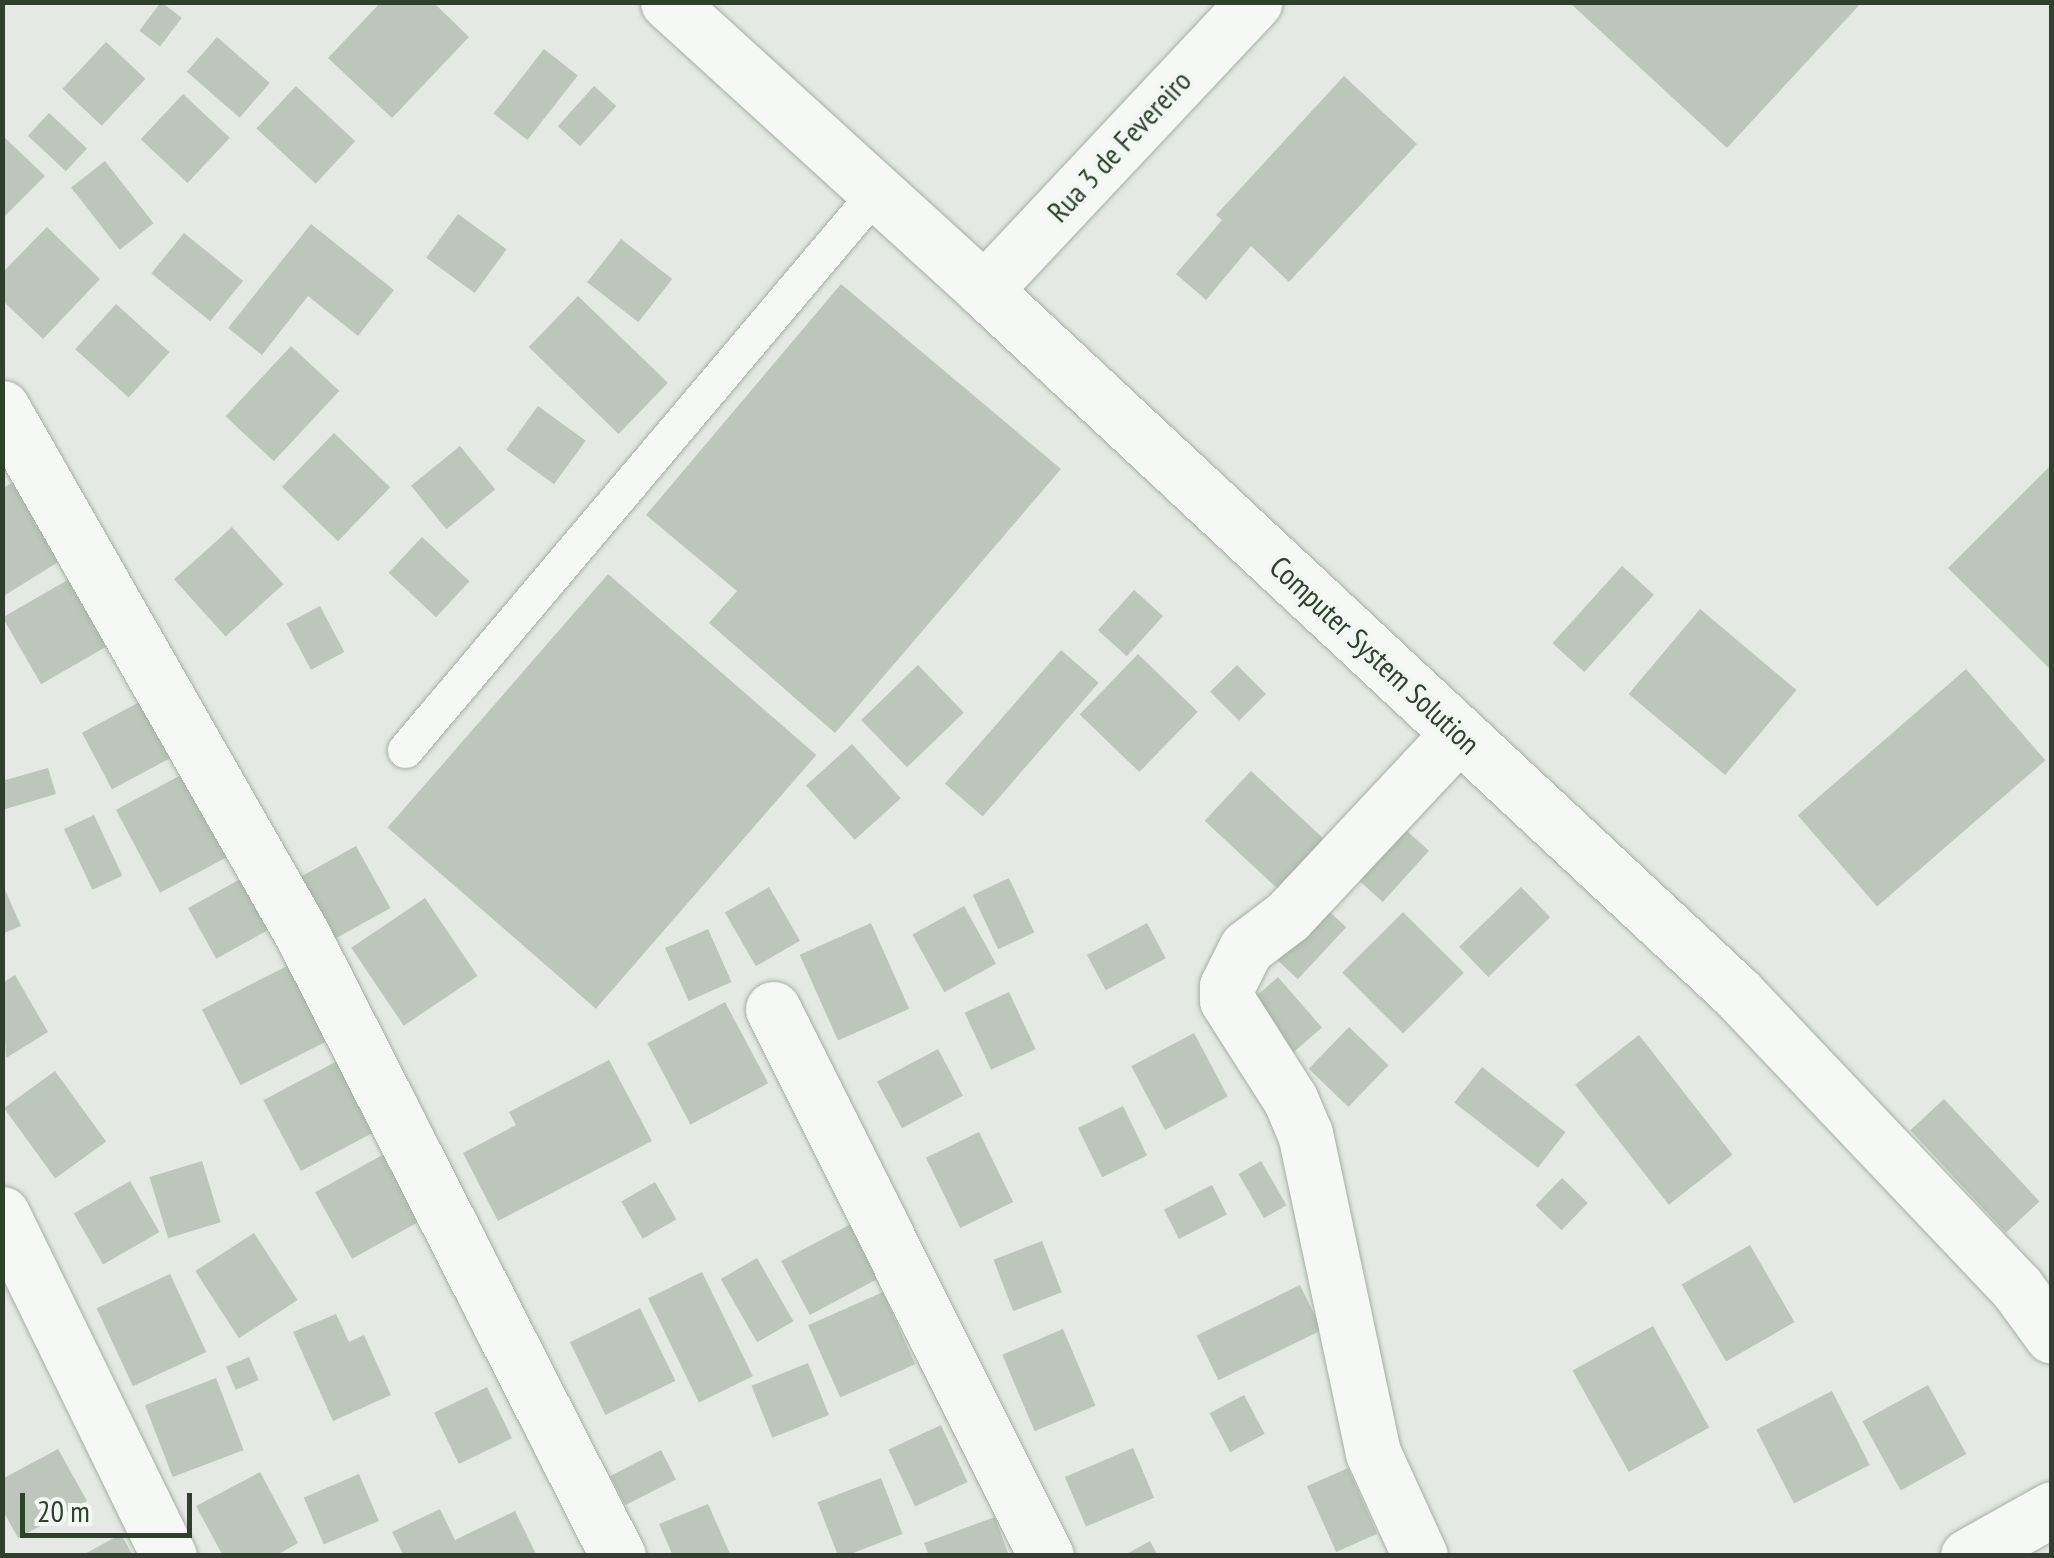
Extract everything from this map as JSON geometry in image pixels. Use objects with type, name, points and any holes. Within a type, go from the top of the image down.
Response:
[{"type":"street","name":"Computer System Solution","points":[[668,2],[984,290],[1737,993],[2017,1288],[2052,1336]]},
{"type":"street","name":"Rua 3 de Fevereiro","points":[[984,290],[1254,2]]},
{"type":"street","points":[[2,408],[303,936],[618,1556]]},
{"type":"street","points":[[1420,1556],[1373,1453],[1306,1134],[1290,1100],[1227,1000],[1227,986],[1246,948],[1288,916],[1459,734]]},
{"type":"street","points":[[773,1009],[1046,1556]]},
{"type":"street","points":[[2,1214],[169,1556]]},
{"type":"street","points":[[1968,1556],[2052,1508]]},
{"type":"lane","points":[[405,750],[876,192]]},
{"type":"building","points":[[161,2],[182,18],[160,46],[139,31]]},
{"type":"building","points":[[381,2],[433,2],[469,37],[392,118],[328,58]]},
{"type":"building","points":[[1569,2],[1862,2],[1727,148]]},
{"type":"building","points":[[217,37],[270,83],[240,118],[187,72]]},
{"type":"building","points":[[106,42],[145,79],[102,126],[62,89]]},
{"type":"building","points":[[544,49],[578,75],[527,140],[494,114]]},
{"type":"building","points":[[1344,76],[1417,144],[1289,282],[1251,246],[1206,300],[1176,274],[1222,220],[1216,215]]},
{"type":"building","points":[[296,86],[355,141],[316,184],[256,128]]},
{"type":"building","points":[[594,86],[616,106],[580,146],[558,126]]},
{"type":"building","points":[[183,94],[230,138],[188,183],[141,139]]},
{"type":"building","points":[[49,113],[87,148],[66,171],[28,136]]},
{"type":"building","points":[[2,135],[45,176],[2,219]]},
{"type":"building","points":[[105,161],[154,223],[120,250],[71,187]]},
{"type":"building","points":[[458,214],[507,249],[475,293],[426,258]]},
{"type":"building","points":[[311,224],[394,290],[358,336],[308,296],[262,355],[228,328]]},
{"type":"building","points":[[47,227],[100,279],[43,339],[2,300],[2,273]]},
{"type":"building","points":[[184,233],[243,281],[210,321],[151,273]]},
{"type":"building","points":[[621,239],[672,279],[638,322],[587,282]]},
{"type":"building","points":[[841,284],[1061,469],[835,733],[709,623],[737,591],[646,515]]},
{"type":"building","points":[[578,296],[668,383],[619,434],[529,347]]},
{"type":"building","points":[[116,304],[170,352],[129,398],[75,349]]},
{"type":"building","points":[[291,346],[339,391],[274,461],[226,416]]},
{"type":"building","points":[[538,406],[586,441],[554,484],[506,450]]},
{"type":"building","points":[[334,433],[390,487],[338,541],[282,487]]},
{"type":"building","points":[[460,446],[495,490],[446,529],[411,486]]},
{"type":"building","points":[[2052,464],[2052,671],[1948,568]]},
{"type":"building","points":[[13,482],[63,559],[2,597],[2,489]]},
{"type":"building","points":[[232,527],[284,584],[226,636],[174,579]]},
{"type":"building","points":[[422,537],[470,581],[436,617],[389,573]]},
{"type":"building","points":[[1622,566],[1654,595],[1584,672],[1552,643]]},
{"type":"building","points":[[608,574],[816,755],[596,1009],[388,828]]},
{"type":"building","points":[[71,578],[110,645],[41,684],[3,618]]},
{"type":"building","points":[[1134,590],[1163,616],[1127,656],[1098,630]]},
{"type":"building","points":[[320,606],[344,652],[311,670],[286,624]]},
{"type":"building","points":[[1700,609],[1797,690],[1725,775],[1629,694]]},
{"type":"building","points":[[1061,650],[1099,683],[983,816],[945,784]]},
{"type":"building","points":[[1138,654],[1198,712],[1139,772],[1080,714]]},
{"type":"building","points":[[918,665],[964,712],[907,767],[861,720]]},
{"type":"building","points":[[1237,665],[1266,694],[1239,721],[1210,692]]},
{"type":"building","points":[[1966,669],[2045,760],[1877,907],[1798,815]]},
{"type":"building","points":[[149,697],[179,754],[112,789],[82,733]]},
{"type":"building","points":[[852,744],[901,798],[855,840],[806,785]]},
{"type":"building","points":[[48,768],[56,794],[2,810],[2,781]]},
{"type":"building","points":[[1251,771],[1331,846],[1285,896],[1205,821]]},
{"type":"building","points":[[183,774],[227,857],[160,893],[116,810]]},
{"type":"building","points":[[94,815],[122,876],[92,890],[64,829]]},
{"type":"building","points":[[1397,822],[1429,851],[1383,902],[1351,873]]},
{"type":"building","points":[[356,846],[390,908],[331,941],[297,879]]},
{"type":"building","points":[[244,877],[272,928],[216,959],[188,908]]},
{"type":"building","points":[[1009,878],[1034,932],[998,949],[973,895]]},
{"type":"building","points":[[2,883],[21,926],[2,934]]},
{"type":"building","points":[[769,887],[800,941],[756,966],[725,912]]},
{"type":"building","points":[[1521,887],[1550,917],[1488,977],[1459,947]]},
{"type":"building","points":[[425,898],[478,976],[404,1026],[351,948]]},
{"type":"building","points":[[1317,900],[1346,927],[1298,979],[1269,952]]},
{"type":"building","points":[[964,906],[996,964],[944,992],[912,935]]},
{"type":"building","points":[[1403,912],[1464,973],[1403,1034],[1342,973]]},
{"type":"building","points":[[871,923],[909,1009],[838,1041],[800,955]]},
{"type":"building","points":[[1147,923],[1166,958],[1106,990],[1087,955]]},
{"type":"building","points":[[708,929],[732,982],[689,1001],[665,948]]},
{"type":"building","points":[[291,964],[330,1040],[240,1085],[202,1009]]},
{"type":"building","points":[[15,975],[48,1032],[6,1058],[2,983]]},
{"type":"building","points":[[1278,977],[1322,1028],[1292,1054],[1248,1003]]},
{"type":"building","points":[[1009,992],[1036,1049],[991,1070],[965,1013]]},
{"type":"building","points":[[725,1002],[768,1083],[690,1125],[647,1043]]},
{"type":"building","points":[[1349,1027],[1389,1065],[1348,1107],[1309,1069]]},
{"type":"building","points":[[1194,1033],[1228,1097],[1165,1130],[1131,1066]]},
{"type":"building","points":[[1639,1035],[1733,1155],[1669,1205],[1575,1085]]},
{"type":"building","points":[[938,1049],[963,1096],[902,1128],[877,1081]]},
{"type":"building","points":[[341,1059],[379,1130],[301,1171],[263,1100]]},
{"type":"building","points":[[609,1060],[652,1141],[498,1221],[463,1153],[516,1125],[509,1112]]},
{"type":"building","points":[[1482,1067],[1566,1132],[1538,1168],[1454,1102]]},
{"type":"building","points":[[55,1071],[106,1141],[55,1178],[4,1108]]},
{"type":"building","points":[[1944,1099],[2039,1201],[2006,1233],[1910,1130]]},
{"type":"building","points":[[1123,1106],[1147,1155],[1102,1177],[1078,1128]]},
{"type":"building","points":[[979,1132],[1013,1202],[960,1228],[926,1158]]},
{"type":"building","points":[[386,1153],[423,1219],[352,1259],[315,1192]]},
{"type":"building","points":[[202,1161],[221,1222],[168,1238],[149,1177]]},
{"type":"building","points":[[1261,1161],[1286,1205],[1264,1218],[1238,1174]]},
{"type":"building","points":[[1562,1178],[1588,1203],[1561,1230],[1536,1205]]},
{"type":"building","points":[[130,1181],[159,1232],[103,1265],[74,1214]]},
{"type":"building","points":[[655,1182],[676,1219],[643,1239],[621,1202]]},
{"type":"building","points":[[1212,1185],[1227,1214],[1179,1239],[1164,1210]]},
{"type":"building","points":[[851,1224],[880,1278],[810,1315],[781,1261]]},
{"type":"building","points":[[254,1233],[298,1300],[239,1338],[195,1271]]},
{"type":"building","points":[[1042,1241],[1062,1292],[1013,1311],[993,1260]]},
{"type":"building","points":[[1750,1245],[1794,1322],[1726,1362],[1682,1284]]},
{"type":"building","points":[[757,1258],[794,1321],[757,1342],[721,1279]]},
{"type":"building","points":[[702,1272],[753,1376],[699,1403],[648,1298]]},
{"type":"building","points":[[170,1274],[206,1352],[133,1386],[97,1308]]},
{"type":"building","points":[[1300,1285],[1322,1330],[1219,1380],[1197,1335]]},
{"type":"building","points":[[883,1292],[915,1364],[840,1398],[808,1325]]},
{"type":"building","points":[[640,1308],[676,1381],[605,1415],[570,1342]]},
{"type":"building","points":[[336,1314],[349,1342],[364,1335],[391,1395],[333,1421],[293,1332]]},
{"type":"building","points":[[1653,1326],[1709,1427],[1629,1472],[1573,1371]]},
{"type":"building","points":[[1063,1329],[1095,1405],[1035,1431],[1002,1355]]},
{"type":"building","points":[[249,1357],[259,1380],[236,1390],[226,1367]]},
{"type":"building","points":[[808,1363],[829,1415],[772,1438],[751,1386]]},
{"type":"building","points":[[216,1378],[244,1450],[173,1477],[145,1405]]},
{"type":"building","points":[[1928,1385],[1966,1454],[1901,1490],[1862,1421]]},
{"type":"building","points":[[487,1387],[512,1438],[459,1464],[434,1413]]},
{"type":"building","points":[[1832,1391],[1870,1465],[1794,1504],[1756,1430]]},
{"type":"building","points":[[1244,1395],[1265,1434],[1230,1452],[1210,1413]]},
{"type":"building","points":[[941,1425],[968,1482],[915,1507],[888,1450]]},
{"type":"building","points":[[1133,1448],[1154,1498],[1086,1527],[1065,1477]]},
{"type":"building","points":[[58,1449],[87,1501],[18,1538],[2,1509],[2,1479]]},
{"type":"building","points":[[661,1450],[676,1479],[625,1505],[610,1476]]},
{"type":"building","points":[[1348,1468],[1377,1534],[1336,1552],[1307,1486]]},
{"type":"building","points":[[260,1472],[298,1543],[275,1556],[223,1556],[196,1506]]},
{"type":"building","points":[[359,1474],[379,1521],[324,1544],[304,1497]]},
{"type":"building","points":[[881,1478],[903,1534],[838,1556],[818,1502]]},
{"type":"building","points":[[708,1504],[731,1556],[673,1556],[659,1524]]},
{"type":"building","points":[[440,1509],[455,1540],[515,1511],[537,1556],[404,1556],[392,1532]]},
{"type":"building","points":[[995,1517],[1009,1556],[929,1556],[924,1543]]},
{"type":"building","points":[[121,1534],[133,1556],[81,1556]]},
{"type":"building","points":[[1150,1541],[1158,1556],[1123,1556]]}]
